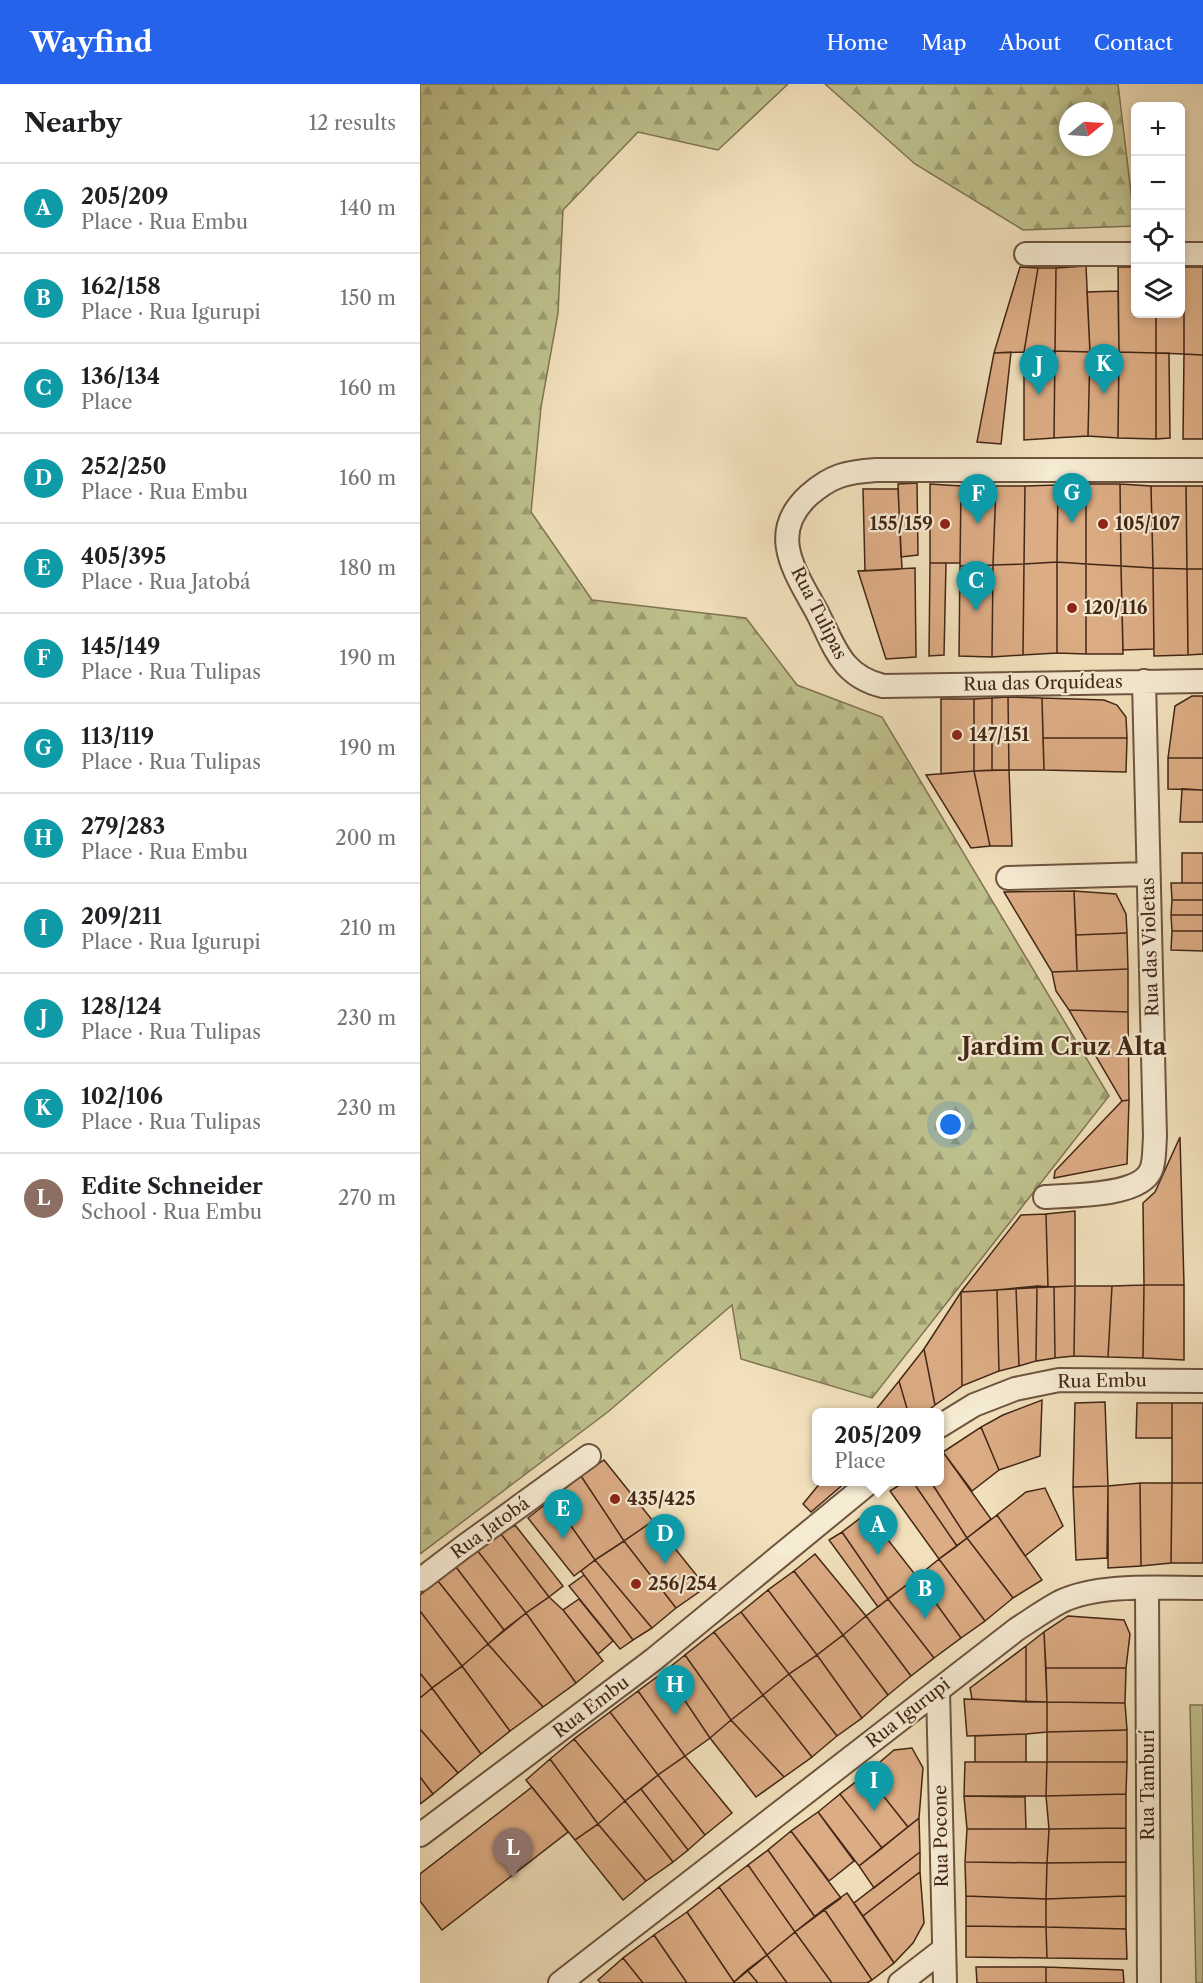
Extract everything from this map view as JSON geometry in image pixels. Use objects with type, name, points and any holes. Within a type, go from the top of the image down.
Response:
[{"type":"street","points":[[1026,254],[1131,254]]},
{"type":"street","points":[[1185,254],[1203,254]]},
{"type":"street","name":"Rua Tulipas","points":[[883,686],[856,676],[842,661],[797,575],[787,546],[786,531],[791,516],[799,504],[820,486],[834,477],[850,472],[876,470],[1203,470]]},
{"type":"street","name":"Rua das Violetas","points":[[1045,1197],[1124,1190],[1144,1180],[1151,1170],[1155,1137],[1144,681]]},
{"type":"street","name":"Rua das Orquídeas","points":[[883,686],[1203,681]]},
{"type":"street","points":[[1008,878],[1148,874]]},
{"type":"street","name":"Rua Embu","points":[[944,1423],[974,1405],[1015,1389],[1059,1380],[1203,1381]]},
{"type":"street","name":"Rua Jatobá","points":[[420,1581],[589,1456]]},
{"type":"street","name":"Rua Embu","points":[[420,1835],[653,1660],[865,1486]]},
{"type":"street","name":"Rua Tamburí","points":[[1147,1588],[1149,1983]]},
{"type":"street","name":"Rua Igurupi","points":[[560,1983],[1017,1629],[1062,1601],[1099,1590],[1203,1588]]},
{"type":"street","name":"Rua Pocone","points":[[938,1690],[945,1983]]},
{"type":"street","points":[[900,1983],[944,1949]]},
{"type":"green space","points":[[420,84],[788,84],[718,150],[638,132],[563,210],[558,313],[541,407],[531,512],[592,600],[746,618],[797,685],[882,717],[1109,1096],[872,1398],[741,1359],[732,1305],[609,1411],[420,1554]]},
{"type":"green space","points":[[825,84],[1118,84],[1131,193],[1131,226],[1023,230],[915,164]]},
{"type":"green space","points":[[1190,1705],[1203,1705],[1203,1983],[1196,1983]]},
{"type":"building","points":[[1086,266],[1090,352],[1055,351],[1056,268]]},
{"type":"building","points":[[1020,267],[1038,268],[1024,352],[994,353]]},
{"type":"building","points":[[1118,267],[1131,267],[1131,318],[1156,318],[1156,353],[1119,352]]},
{"type":"building","points":[[1185,267],[1203,267],[1203,355],[1184,354]]},
{"type":"building","points":[[1038,268],[1056,268],[1055,351],[1024,352]]},
{"type":"building","points":[[1118,291],[1119,352],[1090,352],[1087,292]]},
{"type":"building","points":[[1156,318],[1184,318],[1184,354],[1156,353]]},
{"type":"building","points":[[1055,351],[1090,352],[1088,436],[1054,438]]},
{"type":"building","points":[[1055,351],[1054,438],[1024,440],[1024,352]]},
{"type":"building","points":[[1011,352],[1001,444],[977,442],[994,353]]},
{"type":"building","points":[[1090,352],[1119,352],[1118,438],[1088,436]]},
{"type":"building","points":[[1119,352],[1156,353],[1156,439],[1118,438]]},
{"type":"building","points":[[1156,353],[1169,353],[1170,438],[1156,439]]},
{"type":"building","points":[[1184,354],[1203,355],[1203,439],[1183,439]]},
{"type":"building","points":[[917,483],[918,555],[901,557],[898,484]]},
{"type":"building","name":"155/159","points":[[930,484],[961,486],[960,563],[930,563]]},
{"type":"building","name":"105/107","points":[[1086,484],[1120,484],[1121,566],[1086,564]]},
{"type":"building","points":[[1086,484],[1086,564],[1057,562],[1058,485]]},
{"type":"building","points":[[1120,484],[1151,486],[1153,568],[1121,566]]},
{"type":"building","points":[[1058,485],[1057,562],[1024,564],[1025,486]]},
{"type":"building","points":[[961,486],[996,486],[993,565],[960,566]]},
{"type":"building","points":[[996,486],[1025,486],[1024,564],[993,565]]},
{"type":"building","points":[[1151,486],[1186,486],[1187,569],[1153,568]]},
{"type":"building","points":[[1186,486],[1203,486],[1203,569],[1187,569]]},
{"type":"building","points":[[863,489],[898,489],[902,569],[865,571]]},
{"type":"building","points":[[1057,562],[1057,653],[1023,655],[1024,564]]},
{"type":"building","name":"120/116","points":[[1057,562],[1086,564],[1086,654],[1057,653]]},
{"type":"building","points":[[930,563],[946,563],[944,655],[929,656]]},
{"type":"building","points":[[1024,564],[1023,655],[992,657],[993,565]]},
{"type":"building","points":[[1086,564],[1121,566],[1123,654],[1086,654]]},
{"type":"building","points":[[993,565],[992,657],[959,656],[960,566]]},
{"type":"building","points":[[1121,566],[1153,568],[1154,649],[1123,650]]},
{"type":"building","points":[[915,568],[916,657],[886,659],[858,571]]},
{"type":"building","points":[[1153,568],[1187,569],[1188,655],[1154,656]]},
{"type":"building","points":[[1187,569],[1203,569],[1203,654],[1188,655]]},
{"type":"building","points":[[1192,696],[1203,696],[1203,758],[1168,758],[1175,706]]},
{"type":"building","points":[[1008,697],[1009,770],[992,770],[992,698]]},
{"type":"building","points":[[1008,697],[1042,698],[1044,770],[1009,770]]},
{"type":"building","points":[[992,698],[992,770],[974,771],[974,699]]},
{"type":"building","points":[[1042,698],[1104,700],[1117,705],[1126,717],[1127,738],[1043,738]]},
{"type":"building","name":"147/151","points":[[941,699],[974,699],[974,771],[941,774]]},
{"type":"building","points":[[1043,738],[1127,738],[1126,772],[1044,770]]},
{"type":"building","points":[[1168,758],[1203,758],[1203,790],[1168,789]]},
{"type":"building","points":[[1009,770],[1012,846],[990,846],[974,771]]},
{"type":"building","points":[[974,771],[990,846],[971,848],[926,775]]},
{"type":"building","points":[[1182,789],[1203,790],[1203,822],[1180,822]]},
{"type":"building","points":[[1182,853],[1203,853],[1203,883],[1182,883]]},
{"type":"building","points":[[1171,883],[1203,883],[1203,900],[1172,900]]},
{"type":"building","points":[[1074,891],[1077,971],[1052,972],[1004,892]]},
{"type":"building","points":[[1074,891],[1116,894],[1126,914],[1127,933],[1076,935]]},
{"type":"building","points":[[1172,900],[1203,900],[1203,915],[1171,915]]},
{"type":"building","points":[[1171,915],[1203,915],[1203,931],[1172,931]]},
{"type":"building","points":[[1172,931],[1203,931],[1203,951],[1171,950]]},
{"type":"building","points":[[1127,933],[1128,969],[1077,971],[1076,935]]},
{"type":"building","points":[[1128,969],[1128,1012],[1069,1010],[1056,991],[1052,972]]},
{"type":"building","points":[[1069,1010],[1128,1012],[1129,1100],[1122,1101]]},
{"type":"building","points":[[1129,1100],[1127,1164],[1054,1178],[1055,1171],[1122,1101]]},
{"type":"building","points":[[1180,1137],[1184,1285],[1144,1285],[1143,1203],[1155,1192]]},
{"type":"building","points":[[1075,1211],[1075,1286],[1048,1287],[1046,1214]]},
{"type":"building","points":[[1046,1214],[1048,1287],[961,1292],[1021,1215]]},
{"type":"building","points":[[1144,1285],[1184,1285],[1184,1360],[1143,1358]]},
{"type":"building","points":[[1144,1285],[1143,1358],[1108,1357],[1112,1286]]},
{"type":"building","points":[[1037,1286],[1054,1287],[1055,1358],[1036,1361]]},
{"type":"building","points":[[1037,1286],[1036,1361],[1019,1366],[1016,1288]]},
{"type":"building","points":[[1075,1286],[1112,1286],[1108,1357],[1074,1356]]},
{"type":"building","points":[[1075,1286],[1074,1356],[1055,1358],[1054,1287]]},
{"type":"building","points":[[1016,1288],[1019,1366],[999,1371],[997,1290]]},
{"type":"building","points":[[997,1290],[999,1371],[962,1386],[961,1292]]},
{"type":"building","points":[[961,1292],[962,1386],[935,1405],[924,1349]]},
{"type":"building","points":[[924,1349],[935,1405],[931,1408],[907,1408],[899,1381]]},
{"type":"building","points":[[899,1381],[907,1408],[877,1408]]},
{"type":"building","points":[[1042,1400],[1040,1456],[999,1470],[981,1427],[1003,1415]]},
{"type":"building","points":[[1105,1402],[1108,1486],[1073,1487],[1075,1403]]},
{"type":"building","points":[[1137,1403],[1172,1403],[1172,1438],[1136,1438]]},
{"type":"building","points":[[1172,1403],[1203,1403],[1203,1483],[1172,1483]]},
{"type":"building","points":[[981,1427],[999,1470],[972,1491],[944,1451]]},
{"type":"building","points":[[944,1453],[991,1519],[967,1538],[934,1486],[944,1486]]},
{"type":"building","name":"435/425","points":[[604,1460],[653,1521],[624,1541],[581,1476]]},
{"type":"building","points":[[581,1476],[624,1541],[595,1560],[552,1499]]},
{"type":"building","points":[[1140,1483],[1141,1566],[1108,1568],[1108,1486]]},
{"type":"building","points":[[1140,1483],[1172,1483],[1171,1563],[1141,1566]]},
{"type":"building","points":[[1172,1483],[1203,1483],[1203,1563],[1171,1563]]},
{"type":"building","points":[[818,1486],[841,1486],[811,1512],[803,1504]]},
{"type":"building","points":[[898,1486],[916,1486],[957,1546],[939,1559],[890,1491]]},
{"type":"building","points":[[916,1486],[934,1486],[967,1538],[957,1546]]},
{"type":"building","points":[[1108,1486],[1107,1558],[1076,1560],[1073,1487]]},
{"type":"building","points":[[1045,1488],[1063,1526],[1025,1556],[997,1515],[1026,1492]]},
{"type":"building","points":[[552,1499],[595,1560],[574,1576],[528,1518]]},
{"type":"building","points":[[867,1513],[917,1577],[888,1599],[842,1532]]},
{"type":"building","points":[[997,1515],[1042,1580],[1013,1598],[967,1538]]},
{"type":"building","points":[[653,1521],[706,1587],[676,1608],[624,1541]]},
{"type":"building","points":[[515,1525],[563,1586],[549,1597],[501,1534]]},
{"type":"building","points":[[842,1532],[888,1599],[878,1607],[829,1540]]},
{"type":"building","points":[[501,1534],[549,1597],[526,1613],[477,1550]]},
{"type":"building","points":[[967,1538],[1013,1598],[985,1621],[939,1559]]},
{"type":"building","name":"256/254","points":[[624,1541],[676,1608],[652,1628],[595,1560]]},
{"type":"building","points":[[477,1550],[526,1613],[504,1630],[456,1567]]},
{"type":"building","points":[[815,1554],[866,1616],[843,1635],[794,1571]]},
{"type":"building","points":[[939,1559],[985,1621],[961,1638],[917,1577]]},
{"type":"building","points":[[595,1560],[652,1628],[633,1640],[581,1571]]},
{"type":"building","points":[[456,1567],[504,1630],[488,1644],[438,1581]]},
{"type":"building","points":[[794,1571],[843,1635],[817,1655],[768,1590]]},
{"type":"building","points":[[584,1575],[633,1640],[620,1649],[569,1586]]},
{"type":"building","points":[[917,1577],[961,1638],[934,1658],[888,1599]]},
{"type":"building","points":[[438,1581],[488,1644],[462,1666],[420,1611],[420,1595]]},
{"type":"building","points":[[768,1590],[817,1655],[789,1674],[741,1612]]},
{"type":"building","points":[[549,1597],[563,1610],[603,1661],[576,1683],[526,1613]]},
{"type":"building","points":[[579,1599],[613,1641],[598,1654],[563,1610]]},
{"type":"building","points":[[888,1599],[934,1658],[911,1676],[866,1616]]},
{"type":"building","points":[[420,1611],[462,1666],[432,1688],[420,1673]]},
{"type":"building","points":[[741,1612],[789,1674],[763,1695],[714,1632]]},
{"type":"building","points":[[526,1613],[576,1683],[543,1707],[488,1644]]},
{"type":"building","points":[[866,1616],[911,1676],[888,1695],[843,1635]]},
{"type":"building","points":[[1068,1616],[1124,1620],[1130,1634],[1126,1668],[1046,1668],[1044,1632]]},
{"type":"building","points":[[714,1632],[763,1695],[731,1720],[685,1655]]},
{"type":"building","points":[[1044,1632],[1047,1702],[1026,1702],[1026,1646]]},
{"type":"building","points":[[843,1635],[888,1695],[862,1718],[817,1655]]},
{"type":"building","points":[[488,1644],[543,1707],[510,1731],[462,1666]]},
{"type":"building","points":[[1026,1646],[1026,1702],[972,1699],[970,1688]]},
{"type":"building","points":[[685,1655],[731,1720],[710,1738],[665,1671]]},
{"type":"building","points":[[817,1655],[862,1718],[837,1736],[789,1674]]},
{"type":"building","points":[[462,1666],[510,1731],[481,1754],[432,1688]]},
{"type":"building","points":[[1046,1668],[1126,1668],[1125,1703],[1047,1702]]},
{"type":"building","points":[[665,1671],[710,1738],[685,1756],[638,1691]]},
{"type":"building","points":[[420,1673],[432,1688],[420,1698]]},
{"type":"building","points":[[789,1674],[837,1736],[812,1757],[763,1695]]},
{"type":"building","points":[[432,1688],[481,1754],[458,1773],[420,1729],[420,1698]]},
{"type":"building","points":[[638,1691],[685,1756],[658,1775],[610,1712]]},
{"type":"building","points":[[763,1695],[812,1757],[784,1777],[731,1720]]},
{"type":"building","points":[[964,1699],[1047,1702],[1047,1732],[967,1736]]},
{"type":"building","points":[[1047,1702],[1125,1703],[1127,1730],[1047,1732]]},
{"type":"building","points":[[610,1712],[658,1775],[625,1801],[574,1739]]},
{"type":"building","points":[[731,1720],[784,1777],[756,1797],[710,1738]]},
{"type":"building","points":[[420,1729],[458,1773],[433,1794],[420,1777]]},
{"type":"building","points":[[1127,1730],[1127,1762],[1047,1762],[1047,1732]]},
{"type":"building","points":[[1026,1734],[1026,1762],[975,1762],[975,1736]]},
{"type":"building","points":[[574,1739],[625,1801],[598,1824],[550,1759]]},
{"type":"building","points":[[912,1748],[923,1768],[919,1818],[908,1827],[866,1774],[894,1750]]},
{"type":"building","points":[[685,1756],[732,1813],[705,1835],[658,1775]]},
{"type":"building","points":[[550,1759],[598,1824],[575,1840],[526,1780]]},
{"type":"building","points":[[965,1762],[1047,1762],[1046,1796],[964,1796]]},
{"type":"building","points":[[1047,1762],[1127,1762],[1126,1794],[1046,1796]]},
{"type":"building","points":[[866,1774],[908,1827],[882,1848],[840,1794]]},
{"type":"building","points":[[658,1775],[705,1835],[688,1850],[641,1789]]},
{"type":"building","points":[[420,1777],[433,1794],[420,1804]]},
{"type":"building","points":[[532,1787],[568,1832],[442,1930],[420,1901],[420,1874]]},
{"type":"building","points":[[641,1789],[688,1850],[673,1862],[625,1801]]},
{"type":"building","points":[[840,1794],[882,1848],[859,1866],[818,1812]]},
{"type":"building","points":[[1126,1794],[1126,1828],[1049,1829],[1046,1796]]},
{"type":"building","points":[[964,1796],[1025,1797],[1026,1829],[967,1829]]},
{"type":"building","points":[[625,1801],[673,1862],[646,1881],[598,1824]]},
{"type":"building","points":[[818,1812],[854,1861],[829,1881],[791,1831]]},
{"type":"building","points":[[919,1818],[920,1852],[874,1888],[859,1866]]},
{"type":"building","points":[[598,1824],[646,1881],[623,1900],[575,1840]]},
{"type":"building","points":[[1126,1828],[1126,1862],[1047,1863],[1049,1829]]},
{"type":"building","points":[[967,1829],[1049,1829],[1047,1863],[965,1862]]},
{"type":"building","points":[[791,1831],[841,1898],[815,1917],[768,1850]]},
{"type":"building","points":[[768,1850],[815,1917],[795,1932],[748,1865]]},
{"type":"building","points":[[920,1852],[920,1872],[863,1916],[854,1903]]},
{"type":"building","points":[[965,1862],[1047,1863],[1046,1899],[966,1896]]},
{"type":"building","points":[[1126,1862],[1126,1896],[1046,1899],[1047,1863]]},
{"type":"building","points":[[748,1865],[795,1932],[767,1955],[719,1887]]},
{"type":"building","points":[[920,1872],[924,1923],[913,1943],[894,1963],[863,1916]]},
{"type":"building","points":[[719,1887],[767,1955],[734,1982],[687,1912]]},
{"type":"building","points":[[847,1893],[894,1963],[872,1980],[824,1909]]},
{"type":"building","points":[[966,1896],[1046,1899],[1046,1927],[966,1926]]},
{"type":"building","points":[[1126,1896],[1126,1929],[1046,1927],[1046,1899]]},
{"type":"building","points":[[824,1909],[872,1980],[867,1983],[832,1983],[795,1932]]},
{"type":"building","points":[[687,1912],[733,1983],[687,1983],[654,1935]]},
{"type":"building","points":[[966,1926],[1046,1927],[1047,1958],[966,1957]]},
{"type":"building","points":[[1046,1927],[1126,1929],[1127,1959],[1047,1958]]},
{"type":"building","points":[[795,1932],[832,1983],[787,1983],[767,1955]]},
{"type":"building","points":[[654,1935],[687,1983],[643,1983],[623,1958]]},
{"type":"building","points":[[767,1955],[787,1983],[758,1983],[747,1970]]},
{"type":"building","points":[[623,1958],[643,1983],[601,1983],[598,1980]]},
{"type":"building","points":[[976,1967],[1046,1967],[1046,1983],[977,1983]]},
{"type":"building","points":[[1046,1967],[1123,1970],[1124,1983],[1046,1983]]},
{"type":"building","points":[[747,1970],[758,1983],[734,1982]]},
{"type":"place","name":"102/106","points":[[1104,394]]},
{"type":"place","name":"128/124","points":[[1039,395]]},
{"type":"place","name":"113/119","points":[[1072,523]]},
{"type":"place","name":"155/159","points":[[945,524]]},
{"type":"place","name":"145/149","points":[[978,524]]},
{"type":"place","name":"105/107","points":[[1103,524]]},
{"type":"place","name":"120/116","points":[[1072,608]]},
{"type":"place","name":"136/134","points":[[976,611]]},
{"type":"place","name":"147/151","points":[[957,735]]},
{"type":"place","name":"435/425","points":[[615,1499]]},
{"type":"place","name":"405/395","points":[[563,1539]]},
{"type":"place","name":"205/209","points":[[878,1555]]},
{"type":"place","name":"252/250","points":[[665,1564]]},
{"type":"place","name":"256/254","points":[[636,1584]]},
{"type":"place","name":"162/158","points":[[925,1619]]},
{"type":"place","name":"279/283","points":[[675,1715]]},
{"type":"place","name":"209/211","points":[[874,1811]]},
{"type":"place","name":"Edite Schneider","points":[[513,1878]]},
{"type":"district","name":"Jardim Cruz Alta","points":[[1064,1046]]}]
